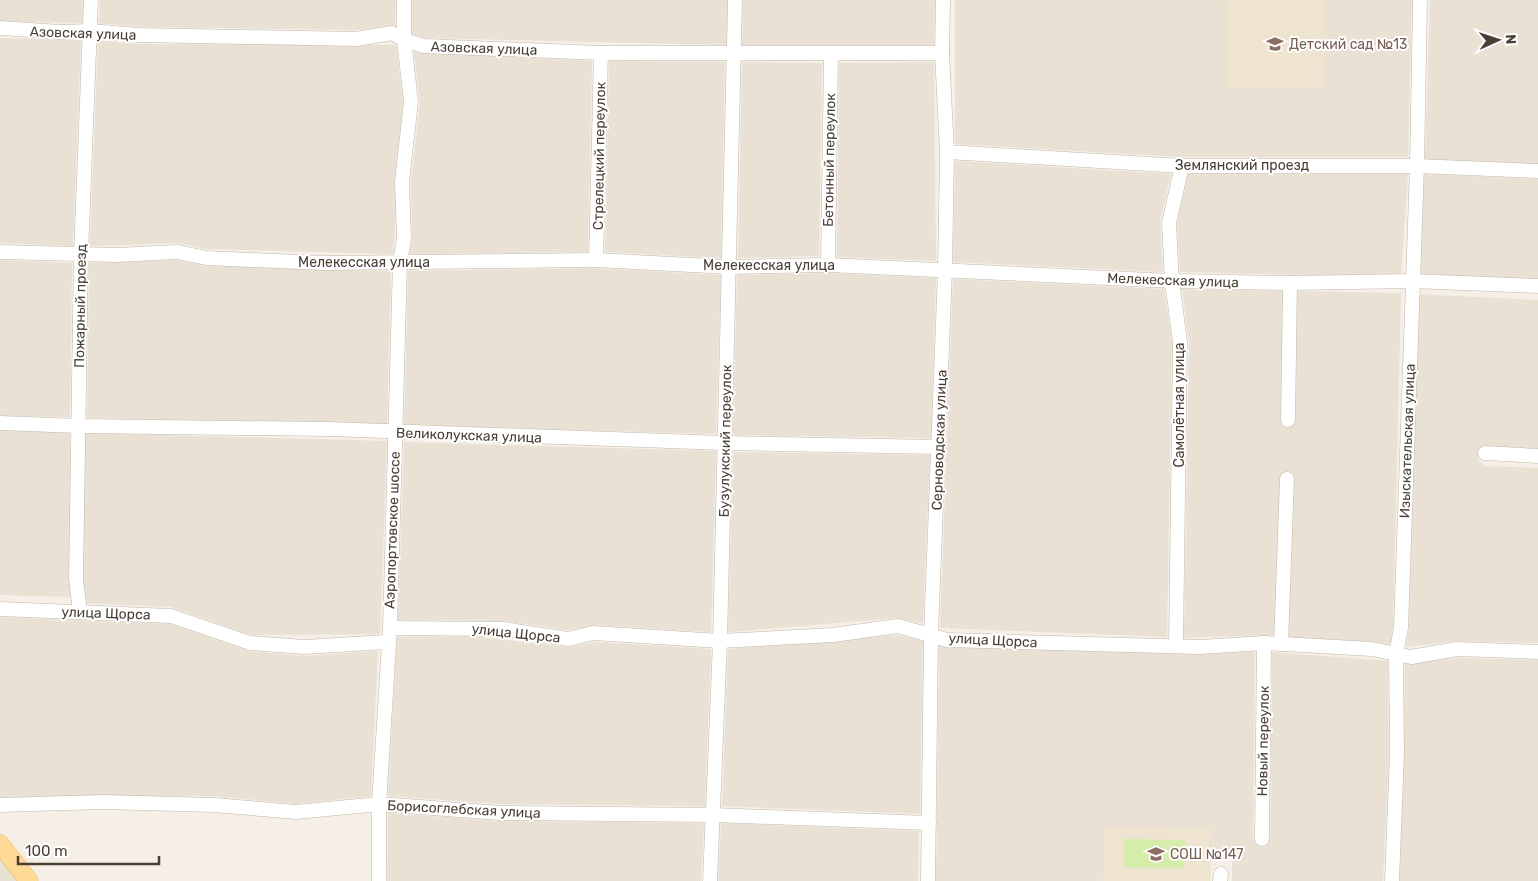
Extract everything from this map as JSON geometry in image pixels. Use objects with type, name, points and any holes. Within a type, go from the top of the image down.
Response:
[{"type":"main road","points":[[0,844],[29,881]]},
{"type":"street","name":"Пожарный проезд","points":[[80,612],[76,579],[81,254],[91,0]]},
{"type":"street","name":"Аэропортовское шоссе","points":[[379,881],[379,804],[388,635],[400,262],[404,239],[402,180],[411,102],[404,40],[404,0]]},
{"type":"street","name":"Бузулукский переулок","points":[[710,881],[720,641],[735,0]]},
{"type":"street","name":"Серноводская улица","points":[[928,881],[931,634],[945,270],[946,152],[942,54],[943,0]]},
{"type":"street","name":"Изыскательская улица","points":[[1392,881],[1397,753],[1396,654],[1401,628],[1417,166],[1420,0]]},
{"type":"street","name":"Азовская улица","points":[[0,28],[140,35],[356,39],[392,33],[404,40],[424,46],[601,53],[942,54]]},
{"type":"street","name":"Стрелецкий переулок","points":[[596,260],[601,53]]},
{"type":"street","name":"Бетонный переулок","points":[[828,265],[831,55]]},
{"type":"street","name":"Землянский проезд","points":[[946,152],[1182,166],[1417,166],[1538,171]]},
{"type":"street","name":"Самолётная улица","points":[[1176,646],[1180,342],[1172,281],[1169,223],[1182,166]]},
{"type":"street","name":"Мелекесская улица","points":[[0,252],[81,254],[169,252],[206,258],[322,264],[596,260],[729,267],[828,265],[1172,281],[1290,283],[1412,281],[1538,286]]},
{"type":"street","points":[[1288,420],[1290,283]]},
{"type":"street","name":"Великолукская улица","points":[[0,422],[78,426],[329,429],[395,433],[724,443],[939,447]]},
{"type":"street","points":[[1486,453],[1538,456]]},
{"type":"street","points":[[1281,644],[1287,479]]},
{"type":"street","name":"улица Щорса","points":[[0,609],[171,616],[250,643],[304,647],[388,635],[504,630],[568,639],[594,633],[720,641],[833,635],[898,626],[947,640],[1176,646],[1264,643],[1372,649],[1411,657],[1457,649],[1538,652]]},
{"type":"street","name":"Новый переулок","points":[[1262,838],[1264,643]]},
{"type":"street","name":"Борисоглебская улица","points":[[0,805],[104,802],[214,805],[296,812],[379,804],[500,813],[713,815],[929,823]]},
{"type":"shaded area","points":[[0,0],[83,0],[82,23],[0,21]]},
{"type":"shaded area","points":[[100,0],[396,0],[395,25],[356,30],[140,27],[99,23]]},
{"type":"shaded area","points":[[412,0],[729,0],[728,45],[425,38],[412,34]]},
{"type":"shaded area","points":[[743,0],[935,0],[934,45],[742,45]]},
{"type":"shaded area","points":[[955,0],[1412,0],[1408,157],[1182,157],[955,144]]},
{"type":"shaded area","name":"Детский сад №13","points":[[1227,0],[1325,0],[1324,89],[1226,88]]},
{"type":"shaded area","points":[[1430,0],[1538,0],[1538,165],[1425,161]]},
{"type":"shaded area","points":[[0,38],[81,40],[73,246],[0,243]]},
{"type":"shaded area","points":[[98,40],[139,44],[396,45],[403,102],[393,254],[207,249],[178,243],[90,246]]},
{"type":"shaded area","points":[[414,52],[592,61],[588,252],[410,254],[412,240],[411,181],[420,103]]},
{"type":"shaded area","points":[[609,61],[725,62],[721,258],[605,252]]},
{"type":"shaded area","points":[[742,62],[822,63],[819,256],[738,258]]},
{"type":"shaded area","points":[[934,62],[936,261],[837,257],[839,63]]},
{"type":"shaded area","points":[[955,161],[1171,174],[1160,221],[1163,272],[953,262]]},
{"type":"shaded area","points":[[1188,174],[1408,174],[1401,277],[1180,272],[1177,224]]},
{"type":"shaded area","points":[[1424,174],[1538,179],[1538,283],[1418,277]]},
{"type":"shaded area","points":[[0,260],[72,263],[70,417],[0,416]]},
{"type":"shaded area","points":[[177,260],[205,266],[391,271],[387,424],[87,418],[89,263]]},
{"type":"shaded area","points":[[596,268],[721,275],[716,434],[404,425],[408,271]]},
{"type":"shaded area","points":[[828,273],[936,278],[931,438],[733,435],[737,275]]},
{"type":"shaded area","points":[[953,279],[1164,289],[1172,343],[1167,637],[940,628]]},
{"type":"shaded area","points":[[1182,289],[1401,293],[1393,627],[1390,644],[1264,635],[1184,638],[1189,342]]},
{"type":"shaded area","points":[[1418,294],[1538,300],[1538,451],[1485,450],[1477,458],[1484,466],[1538,468],[1538,643],[1457,641],[1406,647],[1409,629]]},
{"type":"shaded area","points":[[0,426],[70,428],[71,597],[0,595]]},
{"type":"shaded area","points":[[83,433],[387,441],[380,634],[251,635],[171,607],[82,603]]},
{"type":"shaded area","points":[[404,442],[716,451],[711,632],[594,625],[568,630],[504,621],[398,620]]},
{"type":"shaded area","points":[[733,452],[930,455],[923,623],[897,618],[728,632]]},
{"type":"shaded area","points":[[0,617],[170,624],[249,651],[305,656],[378,651],[371,796],[296,804],[214,796],[0,797]]},
{"type":"shaded area","points":[[898,635],[923,641],[920,814],[722,806],[728,649]]},
{"type":"shaded area","points":[[469,636],[569,647],[594,642],[711,649],[705,806],[501,804],[388,796],[397,637]]},
{"type":"shaded area","points":[[939,646],[1255,652],[1253,838],[1262,847],[1270,839],[1272,652],[1388,661],[1389,757],[1383,881],[1232,881],[1232,853],[1211,852],[1210,881],[936,881]]},
{"type":"shaded area","points":[[1457,658],[1538,660],[1538,881],[1400,881],[1405,664]]},
{"type":"shaded area","points":[[388,813],[500,821],[704,823],[701,881],[387,881]]},
{"type":"shaded area","points":[[721,823],[919,831],[918,881],[718,881]]},
{"type":"shaded area","name":"СОШ №147","points":[[1104,826],[1210,828],[1209,881],[1103,881]]},
{"type":"shaded area","points":[[0,854],[21,881],[0,881]]},
{"type":"green space","points":[[1124,839],[1185,840],[1184,868],[1124,867]]},
{"type":"place","name":"Детский сад №13","points":[[1275,44]]},
{"type":"place","name":"СОШ №147","points":[[1156,854]]}]
